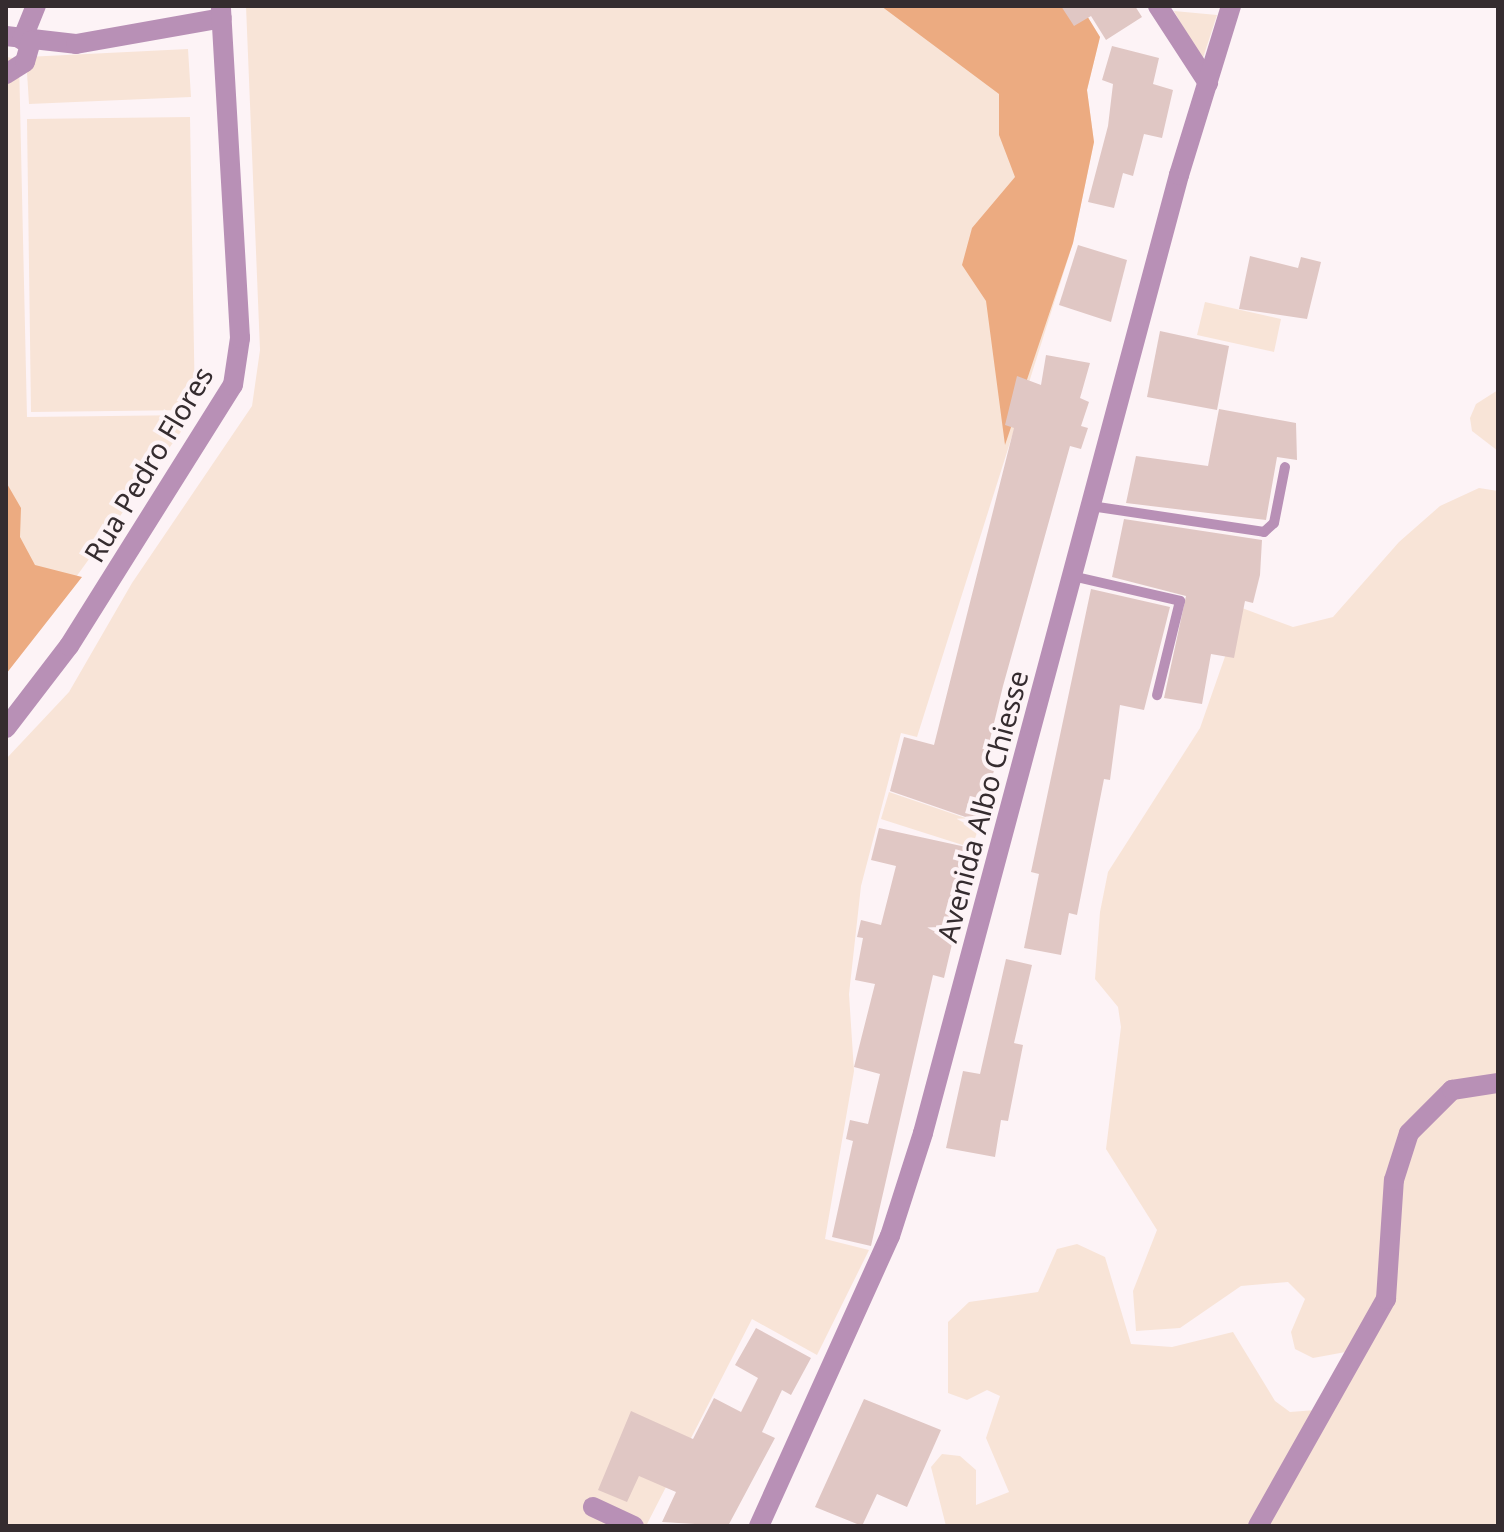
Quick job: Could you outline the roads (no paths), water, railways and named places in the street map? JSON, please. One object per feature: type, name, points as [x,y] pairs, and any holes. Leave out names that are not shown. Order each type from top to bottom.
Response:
[{"type":"street","points":[[6,74],[25,62],[19,39],[36,6]]},
{"type":"street","points":[[1158,6],[1208,83]]},
{"type":"street","name":"Avenida Albo Chiesse","points":[[759,1526],[890,1236],[1231,6]]},
{"type":"street","points":[[19,39],[76,44],[221,12]]},
{"type":"street","name":"Rua Pedro Flores","points":[[6,728],[69,646],[233,385],[240,338],[221,12]]},
{"type":"street","points":[[1258,1526],[1386,1299],[1394,1180],[1409,1133],[1452,1090],[1498,1083]]},
{"type":"street","points":[[593,1507],[634,1526]]},
{"type":"lane","points":[[1091,506],[1264,532],[1274,523],[1285,467]]},
{"type":"lane","points":[[1072,576],[1180,601],[1157,695]]}]
